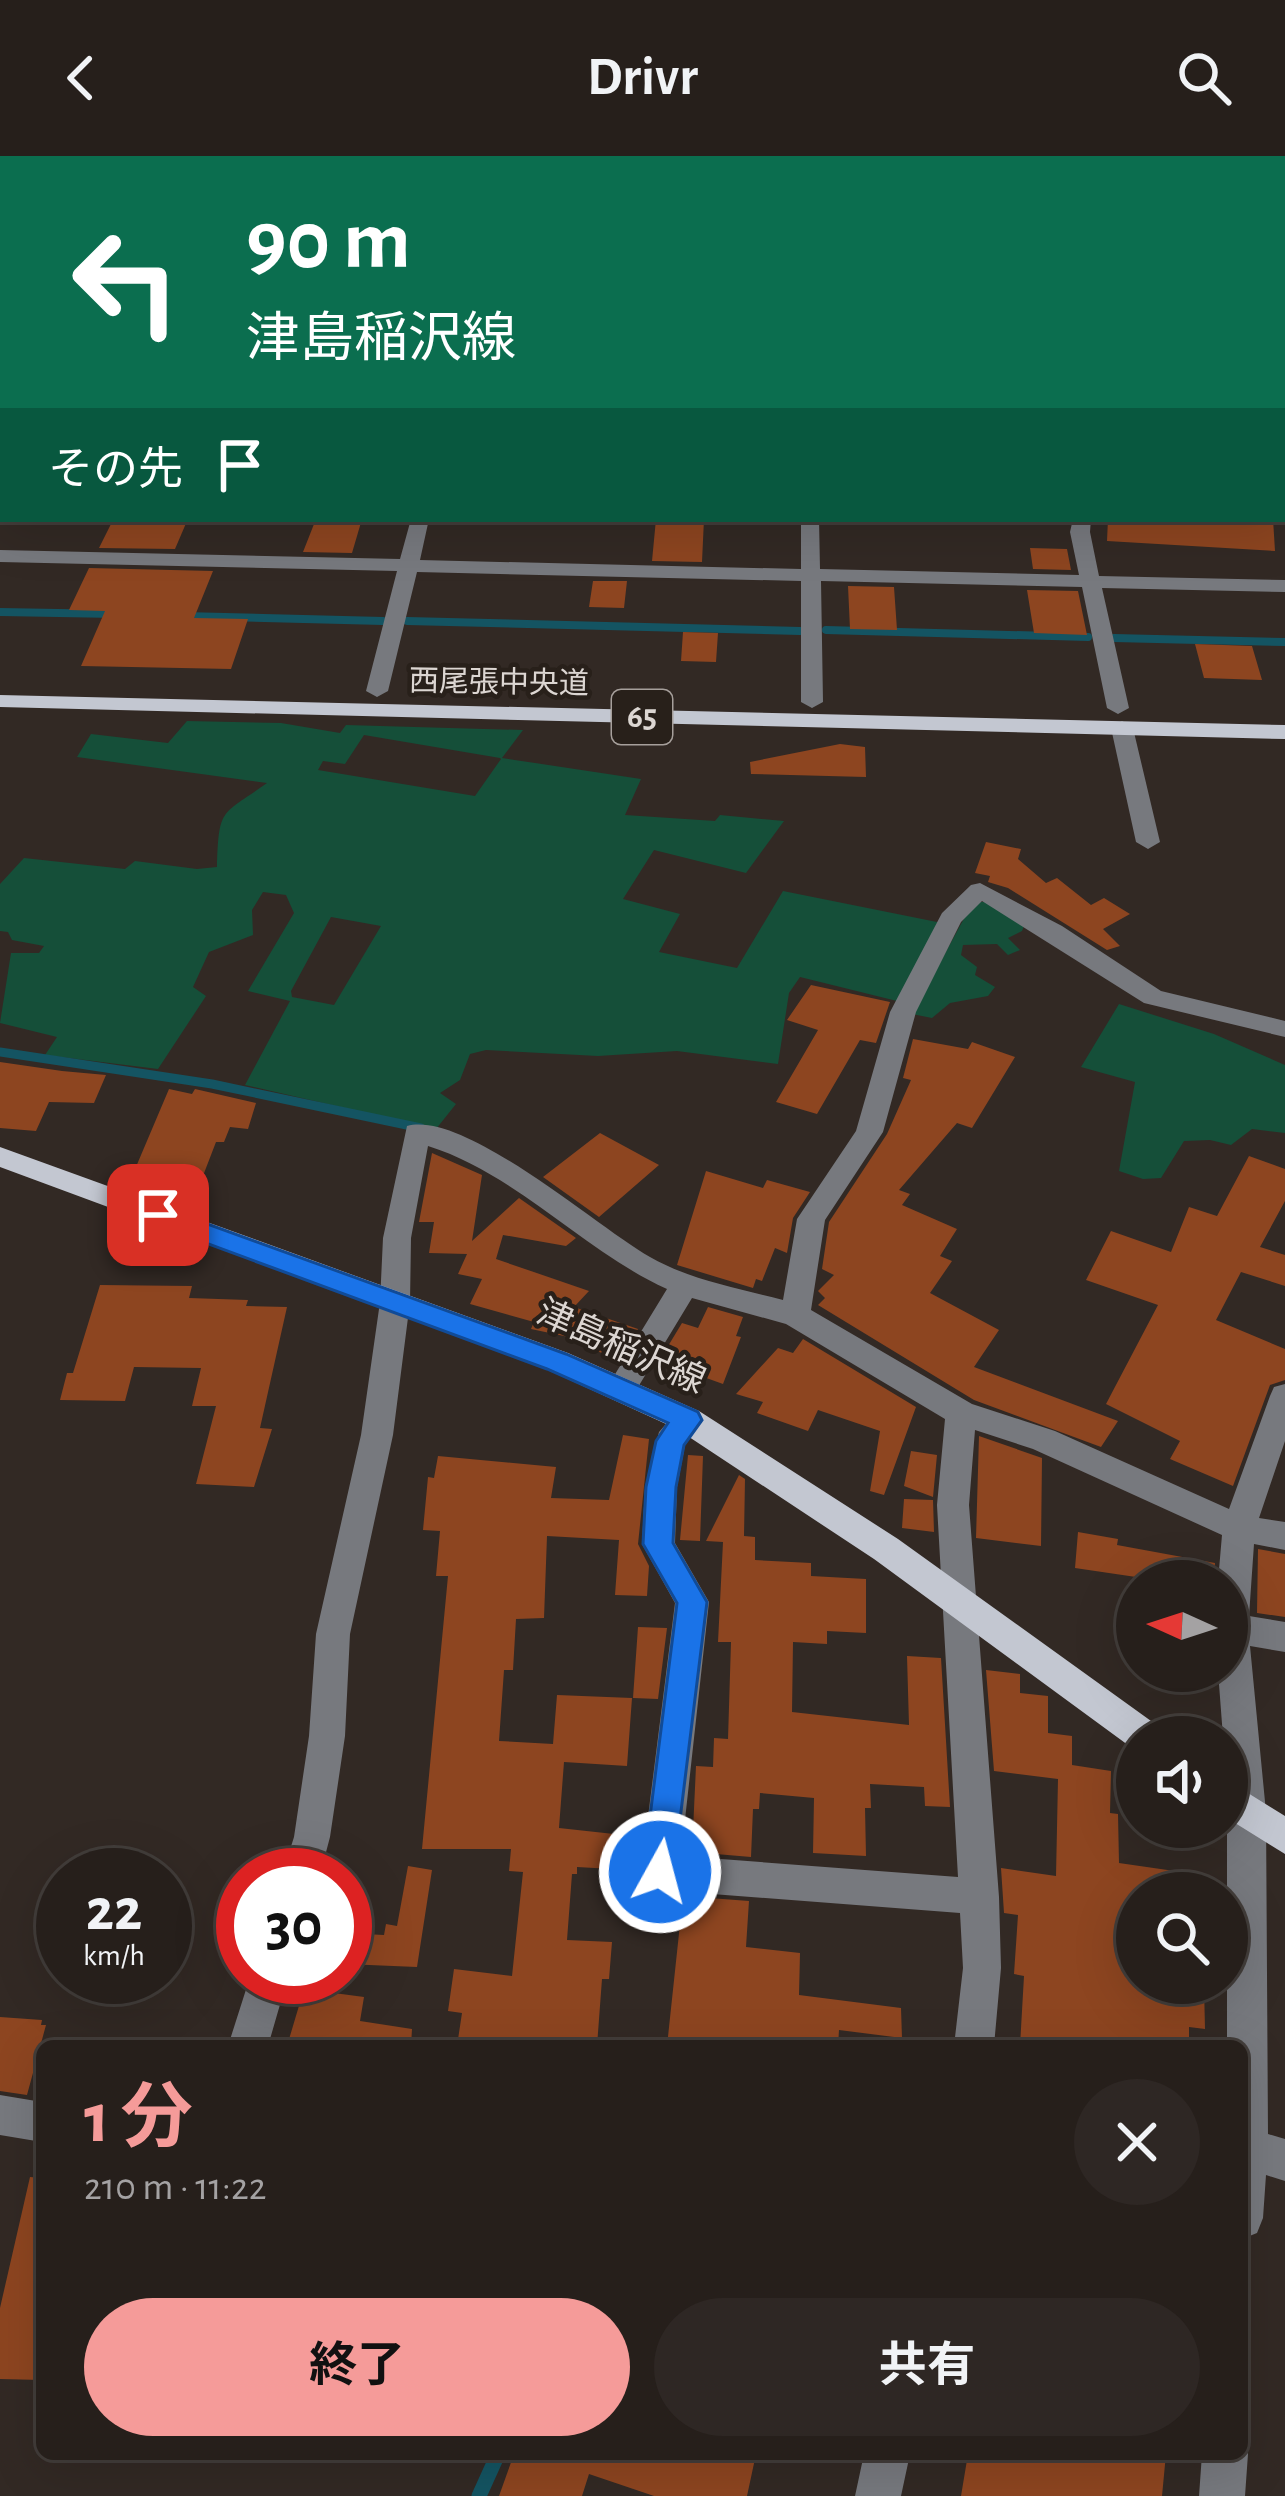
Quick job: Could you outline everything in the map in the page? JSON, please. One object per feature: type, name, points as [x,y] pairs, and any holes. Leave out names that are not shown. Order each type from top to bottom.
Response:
[{"type":"main road","name":"西尾張中央道","points":[[0,681],[812,701],[1285,732]]},
{"type":"main road","name":"西尾張中央道","points":[[0,701],[1120,718],[1285,712]]},
{"type":"main road","name":"津島稲沢線","points":[[0,1157],[395,1302],[621,1389],[688,1420],[751,1457],[1116,1717]]},
{"type":"main road","points":[[1248,1811],[1285,1837]]},
{"type":"street","points":[[377,691],[419,522]]},
{"type":"street","points":[[810,522],[812,701]]},
{"type":"street","points":[[1082,522],[1148,842]]},
{"type":"street","points":[[0,556],[1285,586]]},
{"type":"street","points":[[794,1315],[811,1219],[869,1132],[903,1012],[941,937],[951,918],[980,890],[1153,997],[1285,1029]]},
{"type":"street","points":[[310,1848],[327,1736],[333,1634],[377,1435],[395,1302],[397,1238],[416,1133],[462,1147],[506,1172],[592,1235],[685,1285],[794,1315],[961,1413],[1044,1440],[1239,1528],[1285,1536]]},
{"type":"street","points":[[621,1389],[685,1285]]},
{"type":"street","points":[[1236,1560],[1239,1528],[1285,1396]]},
{"type":"street","points":[[961,1413],[953,1505],[980,1897],[982,1968],[975,2040]]},
{"type":"street","points":[[688,1420],[670,1441],[661,1487],[658,1544],[692,1602],[660,1872],[980,1897]]},
{"type":"street","points":[[1248,1631],[1285,1637]]},
{"type":"street","points":[[1242,1848],[1266,2154],[1248,2202]]},
{"type":"street","points":[[250,2040],[261,2004]]},
{"type":"street","points":[[0,2115],[36,2121]]},
{"type":"street","points":[[878,2496],[886,2460]]},
{"type":"street","points":[[1222,2496],[1225,2460]]},
{"type":"green space","points":[[187,721],[281,723],[340,733],[346,725],[523,730],[502,758],[641,779],[625,815],[784,821],[746,873],[654,850],[623,899],[680,914],[659,952],[737,968],[783,891],[942,923],[901,1002],[800,977],[789,993],[778,1064],[677,1051],[598,1056],[486,1050],[470,1054],[460,1080],[440,1093],[456,1104],[436,1129],[245,1085],[290,1001],[248,991],[294,913],[286,895],[263,892],[252,910],[253,935],[209,952],[193,987],[206,996],[158,1069],[45,1055],[57,1037],[0,1023],[11,953],[39,953],[44,946],[12,940],[8,932],[0,931],[0,884],[24,858],[125,869],[135,861],[217,867],[225,814],[267,783],[77,757],[91,734],[168,743]],"holes":[[[364,735],[500,758],[501,759],[475,796],[318,770],[323,761],[345,764]],[[331,917],[381,926],[334,1005],[292,997]]]},
{"type":"green space","points":[[973,902],[990,902],[1026,921],[1022,931],[1008,938],[1020,950],[1008,955],[997,944],[963,945],[961,955],[977,967],[975,975],[995,987],[988,996],[950,1003],[932,1018],[912,1014]]},
{"type":"green space","points":[[1119,1004],[1214,1034],[1285,1065],[1285,1133],[1252,1129],[1231,1145],[1184,1141],[1161,1178],[1143,1179],[1119,1171],[1135,1082],[1081,1067]]},
{"type":"building","points":[[112,522],[187,522],[175,549],[99,548]]},
{"type":"building","points":[[315,522],[361,522],[352,553],[303,552]]},
{"type":"building","points":[[656,522],[704,522],[702,562],[652,561]]},
{"type":"building","points":[[1108,522],[1273,522],[1275,551],[1107,541]]},
{"type":"building","points":[[1030,548],[1067,549],[1071,570],[1033,569]]},
{"type":"building","points":[[89,568],[213,571],[194,618],[248,619],[231,669],[81,666],[105,611],[69,610]]},
{"type":"building","points":[[593,581],[627,581],[624,608],[589,607]]},
{"type":"building","points":[[848,586],[894,587],[897,630],[850,629]]},
{"type":"building","points":[[1027,590],[1078,591],[1087,635],[1034,633]]},
{"type":"building","points":[[683,632],[718,633],[716,662],[681,661]]},
{"type":"building","points":[[1195,644],[1252,646],[1262,680],[1204,678]]},
{"type":"building","points":[[840,744],[865,747],[866,777],[751,774],[750,762]]},
{"type":"building","points":[[986,842],[1021,849],[1018,859],[1046,883],[1057,878],[1091,905],[1104,898],[1130,914],[1103,929],[1120,946],[1107,950],[1008,888],[988,882],[990,876],[975,873]]},
{"type":"building","points":[[811,985],[890,1002],[876,1043],[860,1040],[817,1114],[776,1102],[818,1030],[787,1020]]},
{"type":"building","points":[[913,1039],[968,1049],[972,1042],[1015,1057],[972,1128],[957,1123],[899,1190],[910,1194],[902,1205],[957,1229],[940,1256],[952,1261],[930,1293],[999,1330],[974,1367],[1118,1421],[1101,1447],[974,1400],[818,1305],[825,1298],[818,1291],[834,1275],[822,1269],[829,1222],[887,1134],[911,1080],[903,1078]]},
{"type":"building","points":[[0,1062],[106,1075],[94,1103],[49,1102],[36,1131],[0,1128]]},
{"type":"building","points":[[169,1089],[192,1094],[195,1089],[256,1103],[248,1129],[230,1127],[224,1142],[216,1142],[201,1181],[195,1180],[189,1195],[154,1192],[157,1184],[130,1181]]},
{"type":"building","points":[[600,1133],[659,1165],[599,1217],[543,1177]]},
{"type":"building","points":[[432,1153],[482,1175],[472,1241],[519,1198],[576,1238],[566,1246],[503,1235],[496,1259],[589,1291],[574,1307],[638,1329],[619,1359],[588,1348],[592,1342],[531,1329],[534,1322],[470,1304],[482,1279],[458,1274],[467,1254],[429,1253],[434,1222],[419,1222]]},
{"type":"building","points":[[1249,1156],[1285,1169],[1285,1201],[1260,1247],[1285,1255],[1285,1286],[1241,1272],[1216,1320],[1285,1349],[1285,1380],[1270,1385],[1233,1486],[1170,1459],[1180,1441],[1106,1404],[1158,1305],[1086,1280],[1111,1231],[1171,1252],[1189,1207],[1217,1216]]},
{"type":"building","points":[[706,1171],[763,1188],[767,1180],[810,1192],[793,1218],[787,1253],[775,1248],[762,1281],[756,1279],[753,1288],[677,1265]]},
{"type":"building","points":[[100,1285],[192,1286],[189,1298],[287,1307],[260,1428],[272,1429],[254,1487],[196,1484],[216,1406],[192,1406],[201,1368],[134,1367],[125,1401],[60,1400]]},
{"type":"building","points":[[708,1307],[743,1317],[736,1336],[741,1337],[723,1384],[659,1361],[682,1323],[698,1328]]},
{"type":"building","points":[[803,1339],[916,1407],[884,1495],[870,1491],[880,1431],[818,1410],[808,1431],[757,1413],[763,1402],[736,1394],[778,1348],[793,1353]]},
{"type":"building","points":[[623,1435],[649,1439],[638,1544],[649,1566],[647,1596],[615,1595],[619,1540],[547,1536],[544,1618],[516,1619],[513,1670],[504,1670],[499,1741],[553,1744],[557,1695],[632,1698],[627,1766],[564,1762],[559,1828],[614,1834],[612,1869],[577,1867],[577,1874],[572,1874],[567,1940],[612,1942],[609,1979],[602,1979],[597,2040],[458,2040],[462,2013],[448,2011],[454,1969],[512,1976],[523,1872],[509,1871],[511,1849],[422,1849],[448,1576],[436,1576],[440,1531],[423,1530],[428,1477],[434,1478],[438,1456],[556,1467],[551,1498],[609,1500]]},
{"type":"building","points":[[979,1436],[1042,1458],[1041,1546],[976,1538]]},
{"type":"building","points":[[911,1451],[937,1455],[933,1497],[904,1486]]},
{"type":"building","points":[[688,1455],[703,1456],[700,1541],[680,1540]]},
{"type":"building","points":[[739,1475],[745,1479],[744,1536],[755,1537],[755,1560],[811,1563],[811,1576],[866,1579],[866,1633],[827,1631],[827,1644],[793,1642],[792,1712],[909,1725],[907,1656],[941,1658],[950,1807],[925,1806],[924,1787],[870,1784],[871,1808],[865,1808],[866,1856],[813,1853],[814,1798],[760,1793],[759,1809],[753,1809],[751,1857],[692,1852],[696,1766],[713,1767],[714,1738],[728,1739],[731,1642],[718,1642],[723,1542],[706,1541]]},
{"type":"building","points":[[904,1499],[933,1500],[934,1532],[902,1528]]},
{"type":"building","points":[[1078,1532],[1118,1539],[1117,1545],[1199,1560],[1116,1560],[1116,1574],[1075,1568]]},
{"type":"building","points":[[1258,1549],[1285,1554],[1285,1617],[1257,1613]]},
{"type":"building","points":[[638,1627],[667,1628],[658,1699],[633,1698]]},
{"type":"building","points":[[986,1670],[1020,1674],[1020,1693],[1048,1696],[1048,1733],[1072,1736],[1072,1765],[1111,1771],[1110,1813],[1116,1814],[1119,1863],[1181,1872],[1116,1872],[1116,2004],[1204,2004],[1205,2029],[1189,2027],[1189,2040],[1020,2040],[1024,1976],[1014,1974],[1018,1915],[1004,1913],[1001,1868],[1056,1876],[1058,1779],[994,1771]]},
{"type":"building","points":[[408,1866],[432,1870],[417,1967],[372,1965],[372,1934],[384,1935],[386,1924],[397,1926]]},
{"type":"building","points":[[683,1896],[749,1901],[746,1947],[800,1953],[799,1995],[901,2008],[902,2038],[839,2030],[838,2040],[668,2040]]},
{"type":"building","points":[[300,2004],[363,2004],[360,2021],[412,2029],[411,2040],[289,2040]]},
{"type":"building","points":[[0,2017],[42,2020],[41,2025],[46,2025],[42,2040],[36,2040],[27,2095],[0,2091]]},
{"type":"building","points":[[30,2177],[36,2178],[36,2380],[0,2379],[0,2308]]},
{"type":"building","points":[[512,2460],[755,2460],[747,2496],[654,2496],[589,2474],[582,2496],[499,2496]]},
{"type":"building","points":[[967,2460],[1165,2460],[1162,2496],[961,2496]]},
{"type":"waterway","points":[[0,612],[117,614]]},
{"type":"waterway","points":[[183,616],[383,621]]},
{"type":"waterway","points":[[407,621],[800,631]]},
{"type":"waterway","points":[[826,630],[1088,637]]},
{"type":"waterway","points":[[1114,638],[1285,642]]},
{"type":"waterway","points":[[0,1052],[212,1084],[421,1128]]},
{"type":"waterway","points":[[479,2496],[495,2460]]},
{"type":"route","points":[[158,1215],[556,1361],[688,1420],[670,1441],[661,1487],[658,1544],[692,1602],[660,1872]]}]
